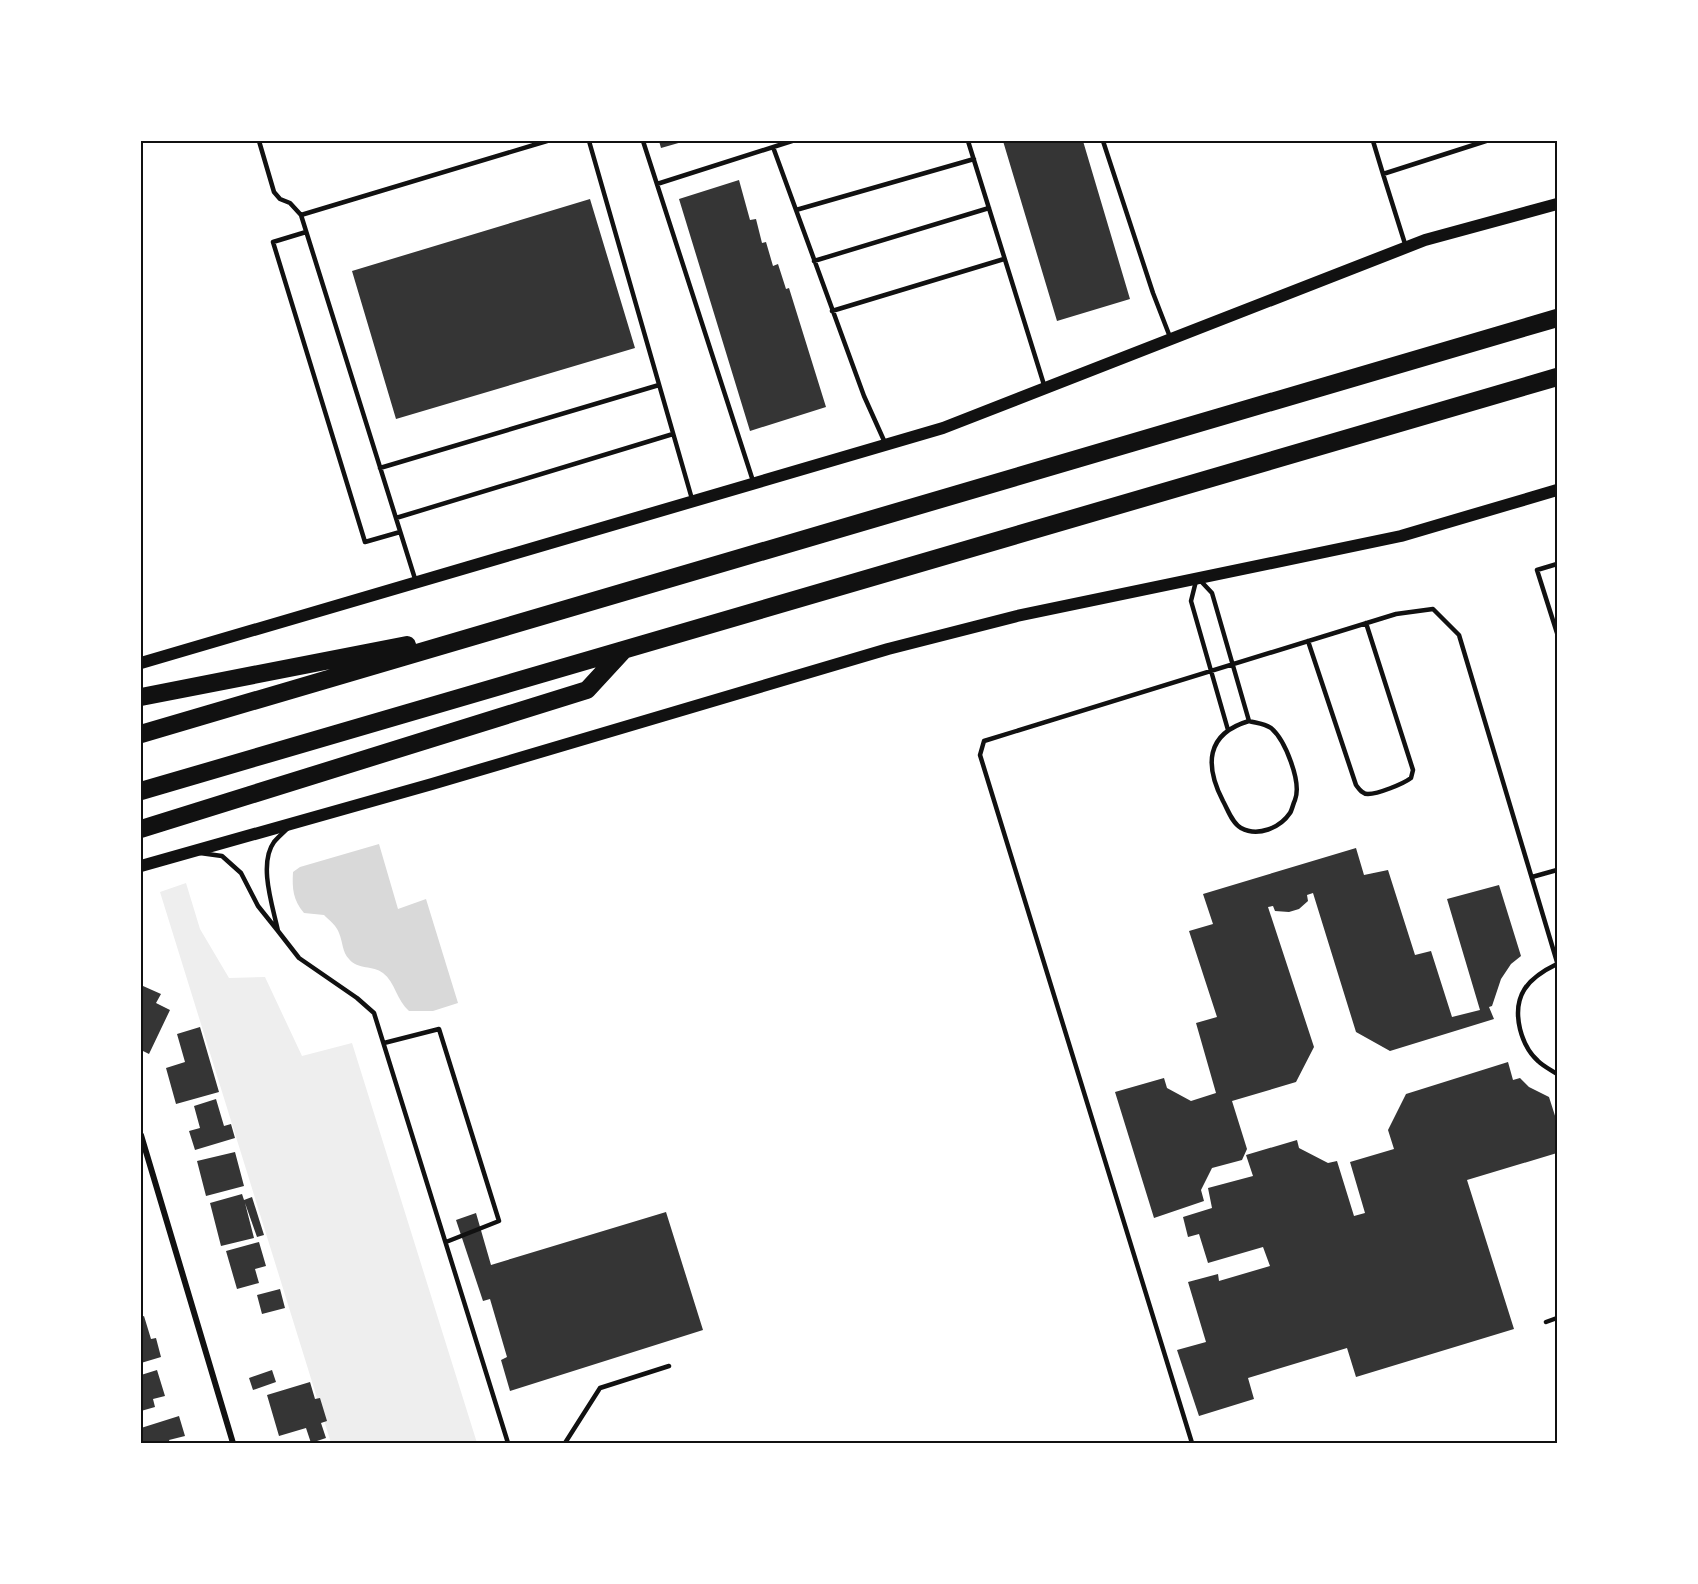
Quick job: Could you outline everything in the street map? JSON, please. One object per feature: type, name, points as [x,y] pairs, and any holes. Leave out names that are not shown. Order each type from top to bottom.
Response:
[{"type":"highway","points":[[141,734],[1557,318]]},
{"type":"highway","points":[[141,791],[1557,378]]},
{"type":"highway","points":[[141,697],[515,624]]},
{"type":"highway","points":[[141,829],[587,690],[624,650]]},
{"type":"main road","points":[[141,663],[944,428],[1425,240],[1557,204]]},
{"type":"main road","points":[[141,866],[443,781],[888,649],[1017,616],[1401,536],[1557,490]]},
{"type":"street","points":[[141,1135],[233,1443]]},
{"type":"lane","points":[[259,141],[274,192],[301,214],[416,582]]},
{"type":"lane","points":[[301,214],[548,141]]},
{"type":"lane","points":[[589,141],[692,501]]},
{"type":"lane","points":[[644,141],[754,484]]},
{"type":"lane","points":[[657,184],[792,141]]},
{"type":"lane","points":[[968,141],[1045,388]]},
{"type":"lane","points":[[1103,141],[1171,339]]},
{"type":"lane","points":[[1372,141],[1406,248]]},
{"type":"lane","points":[[1383,174],[1486,141]]},
{"type":"lane","points":[[773,147],[864,396],[886,445]]},
{"type":"lane","points":[[796,210],[974,159]]},
{"type":"lane","points":[[814,261],[988,208]]},
{"type":"lane","points":[[306,232],[273,243],[365,542],[400,531]]},
{"type":"lane","points":[[832,311],[1004,259]]},
{"type":"lane","points":[[380,468],[659,385]]},
{"type":"lane","points":[[396,518],[673,434]]},
{"type":"lane","points":[[1557,564],[1537,570],[1555,619],[1557,633]]},
{"type":"lane","points":[[1197,577],[1212,593],[1249,721]]},
{"type":"lane","points":[[1197,577],[1191,601],[1228,730]]},
{"type":"lane","points":[[1192,1443],[980,754],[984,741],[1396,614],[1433,609],[1459,635],[1557,963],[1542,971],[1527,985],[1519,998],[1517,1017],[1524,1044],[1538,1061],[1557,1074]]},
{"type":"lane","points":[[1308,641],[1356,785],[1362,792],[1368,794],[1405,782],[1412,778],[1413,770],[1366,623]]},
{"type":"lane","points":[[1249,721],[1272,729],[1288,755],[1295,777],[1297,796],[1290,814],[1277,826],[1265,831],[1254,832],[1240,828],[1219,793],[1212,772],[1212,754],[1220,737],[1228,730],[1249,721]]},
{"type":"lane","points":[[278,931],[266,866],[273,843],[293,823]]},
{"type":"lane","points":[[191,852],[222,856],[241,873],[258,906],[299,958],[357,998],[374,1013],[508,1443]]},
{"type":"lane","points":[[1532,877],[1557,870]]},
{"type":"lane","points":[[384,1043],[439,1029],[443,1040],[499,1221],[446,1242]]},
{"type":"lane","points":[[1546,1322],[1557,1318]]},
{"type":"lane","points":[[565,1443],[600,1388],[669,1366]]},
{"type":"shaded area","points":[[379,844],[398,909],[426,899],[458,1003],[433,1011],[409,1011],[383,973],[357,965],[349,959],[338,930],[324,915],[304,913],[295,899],[293,872],[300,867]]},
{"type":"shaded area","points":[[186,883],[200,929],[229,978],[265,977],[302,1056],[352,1043],[477,1443],[331,1443],[160,892]]},
{"type":"building","points":[[659,141],[682,141],[682,142],[661,148]]},
{"type":"building","points":[[1003,141],[1083,141],[1130,299],[1057,321]]},
{"type":"building","points":[[739,180],[750,220],[756,219],[762,243],[766,242],[773,266],[778,264],[786,289],[789,288],[826,407],[750,431],[679,199]]},
{"type":"building","points":[[590,199],[635,348],[396,419],[352,271]]},
{"type":"building","points":[[1356,848],[1364,875],[1388,870],[1415,955],[1431,951],[1452,1017],[1480,1010],[1447,899],[1499,885],[1521,956],[1511,964],[1501,979],[1492,1006],[1489,1007],[1494,1019],[1390,1051],[1356,1032],[1313,893],[1307,895],[1308,901],[1299,909],[1289,912],[1275,911],[1273,906],[1268,907],[1314,1047],[1296,1082],[1232,1101],[1247,1149],[1242,1160],[1212,1168],[1201,1190],[1204,1201],[1154,1218],[1115,1092],[1164,1078],[1167,1088],[1191,1101],[1216,1093],[1196,1023],[1217,1017],[1189,931],[1213,924],[1203,894]]},
{"type":"building","points":[[143,986],[161,994],[156,1003],[170,1010],[149,1054],[141,1050],[141,990]]},
{"type":"building","points":[[200,1027],[219,1092],[176,1104],[166,1068],[185,1062],[177,1034]]},
{"type":"building","points":[[1508,1062],[1513,1080],[1520,1078],[1529,1087],[1549,1097],[1557,1122],[1557,1153],[1467,1180],[1514,1329],[1356,1377],[1347,1348],[1248,1378],[1254,1399],[1199,1416],[1177,1350],[1206,1342],[1188,1282],[1218,1274],[1219,1281],[1270,1266],[1263,1247],[1208,1263],[1199,1234],[1188,1237],[1183,1217],[1212,1208],[1208,1188],[1253,1176],[1246,1155],[1297,1140],[1299,1148],[1328,1163],[1337,1161],[1354,1216],[1365,1213],[1350,1162],[1394,1149],[1388,1130],[1406,1094]]},
{"type":"building","points":[[216,1099],[224,1126],[231,1124],[235,1138],[195,1150],[189,1131],[200,1128],[194,1106]]},
{"type":"building","points":[[235,1152],[244,1186],[206,1196],[197,1161]]},
{"type":"building","points":[[242,1194],[244,1200],[252,1197],[264,1235],[257,1237],[245,1203],[254,1238],[221,1246],[210,1203]]},
{"type":"building","points":[[666,1212],[703,1330],[510,1391],[501,1360],[507,1357],[490,1299],[483,1301],[456,1220],[476,1213],[491,1265]]},
{"type":"building","points":[[259,1242],[266,1266],[255,1269],[259,1283],[237,1289],[226,1251]]},
{"type":"building","points":[[280,1289],[285,1308],[262,1314],[257,1295]]},
{"type":"building","points":[[144,1316],[151,1339],[156,1338],[161,1357],[141,1363],[141,1317]]},
{"type":"building","points":[[157,1370],[165,1396],[153,1399],[155,1407],[141,1411],[141,1375]]},
{"type":"building","points":[[272,1370],[276,1382],[253,1390],[249,1378]]},
{"type":"building","points":[[310,1382],[315,1399],[320,1398],[327,1421],[321,1423],[326,1438],[311,1443],[306,1428],[279,1436],[267,1395]]},
{"type":"building","points":[[179,1416],[185,1436],[169,1440],[170,1443],[141,1443],[141,1428]]}]
